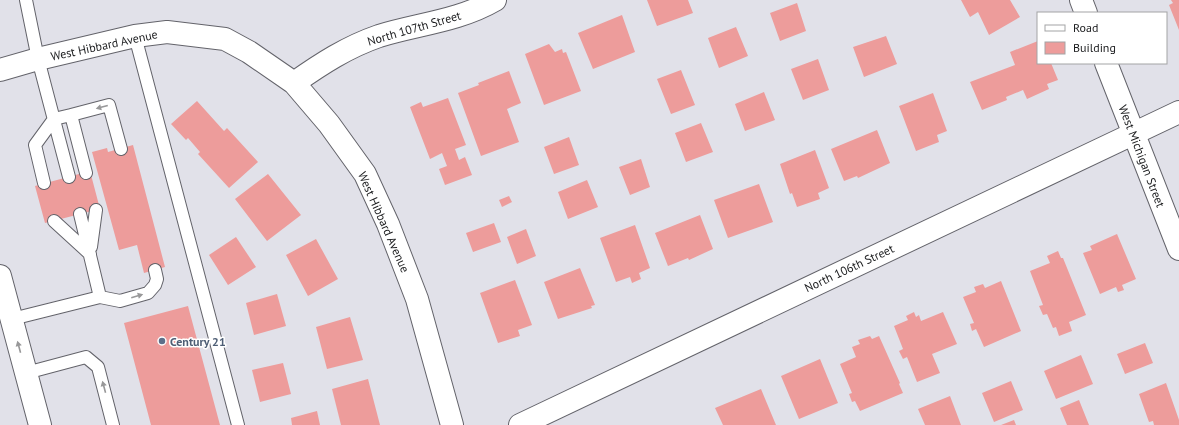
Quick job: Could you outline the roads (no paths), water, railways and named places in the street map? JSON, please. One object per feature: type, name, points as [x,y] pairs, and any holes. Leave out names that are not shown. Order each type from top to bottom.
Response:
[{"type":"street","name":"North 107th Street","points":[[294,83],[328,59],[352,46],[379,36],[453,18],[482,8],[495,0]]},
{"type":"street","points":[[1081,0],[1086,12]]},
{"type":"street","name":"West Hibbard Avenue","points":[[0,70],[38,59],[135,36],[167,32],[225,39],[249,52],[294,83],[330,124],[365,174],[388,224],[417,299],[452,425]]},
{"type":"street","name":"West Michigan Street","points":[[1106,64],[1179,249]]},
{"type":"street","name":"North 106th Street","points":[[520,425],[1179,112]]},
{"type":"street","points":[[0,276],[6,304],[40,425]]},
{"type":"lane","points":[[26,0],[38,59],[69,177]]},
{"type":"lane","points":[[135,36],[238,425]]},
{"type":"lane","points":[[44,183],[35,145],[54,119],[109,105],[121,148]]},
{"type":"lane","points":[[71,115],[86,173]]},
{"type":"lane","points":[[90,254],[96,210]]},
{"type":"lane","points":[[80,214],[100,297]]},
{"type":"lane","points":[[54,221],[90,254]]},
{"type":"lane","points":[[6,304],[100,297],[120,301],[148,293],[155,285],[157,279],[155,270]]},
{"type":"lane","points":[[26,373],[86,357],[98,367],[114,425]]},
{"type":"place","name":"Century 21","points":[[162,341]]}]
